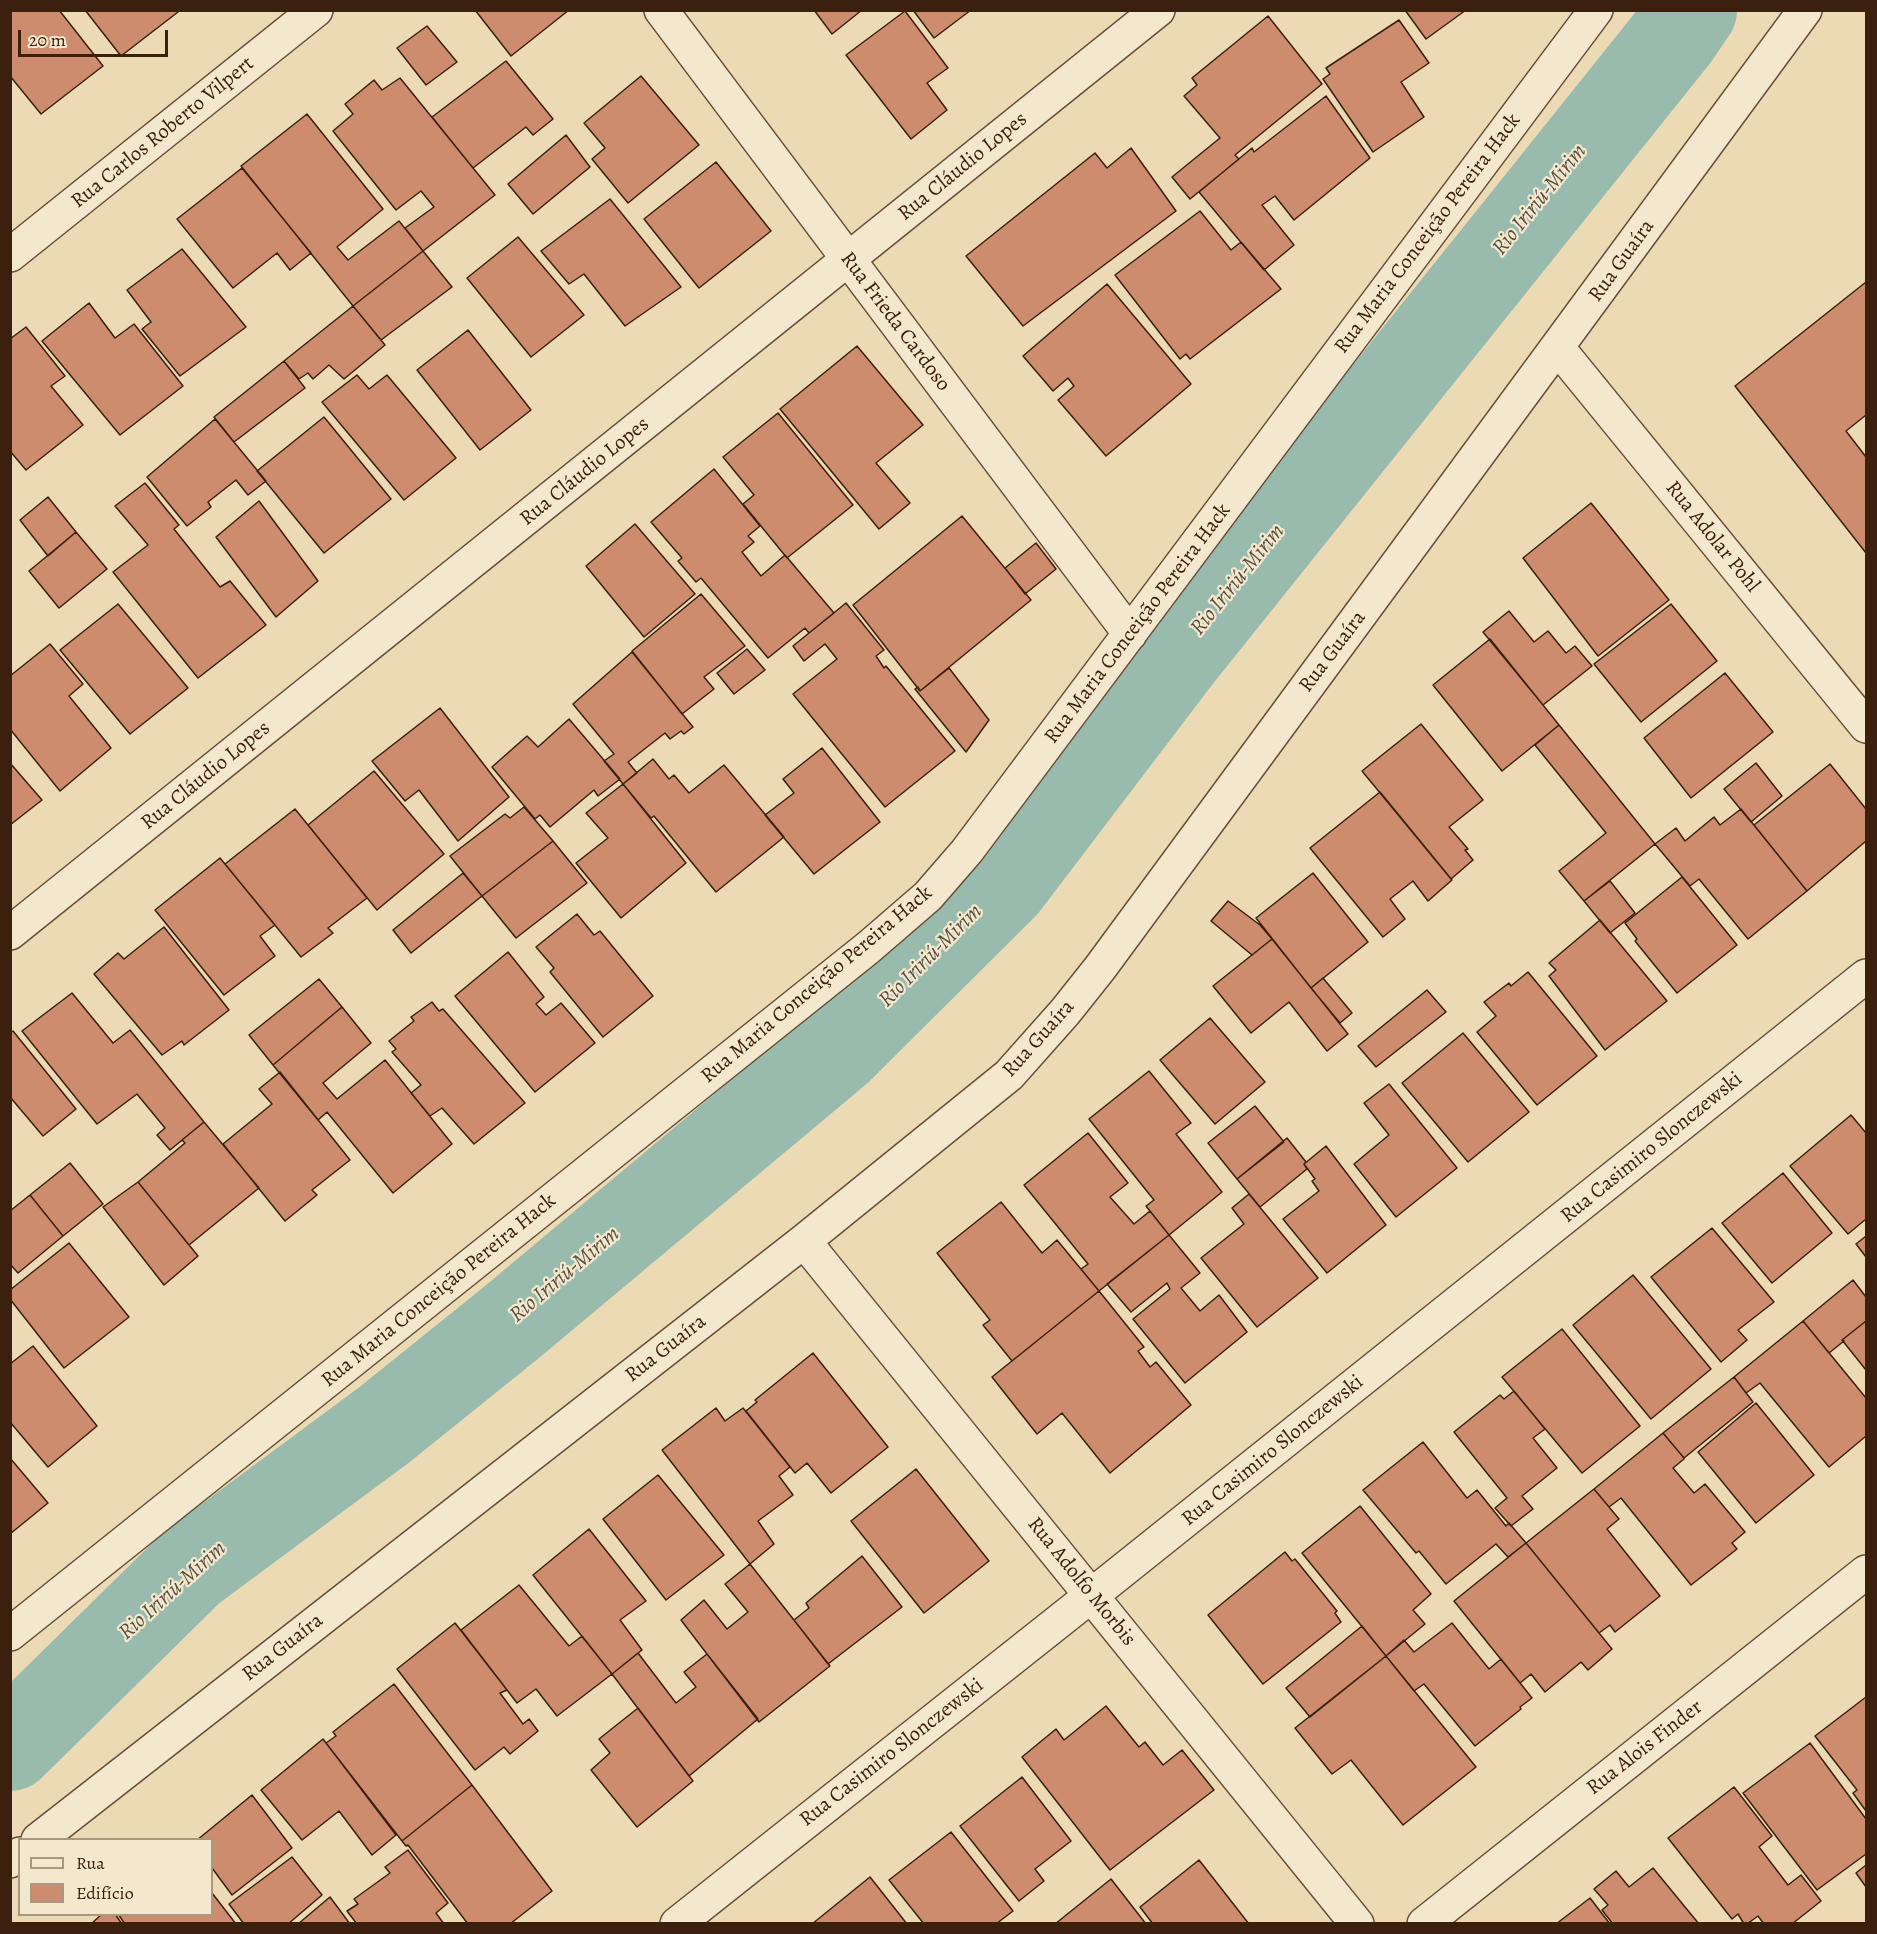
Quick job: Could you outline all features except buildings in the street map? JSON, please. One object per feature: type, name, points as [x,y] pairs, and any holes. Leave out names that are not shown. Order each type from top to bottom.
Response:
[{"type":"street","name":"Rua Carlos Roberto Vilpert","points":[[11,253],[316,10]]},
{"type":"street","name":"Rua Frieda Cardoso","points":[[661,10],[1130,634]]},
{"type":"street","name":"Rua Cláudio Lopes","points":[[10,933],[1158,10]]},
{"type":"street","name":"Rua Maria Conceição Pereira Hack","points":[[10,1634],[850,962],[928,896],[968,851],[1596,10]]},
{"type":"street","name":"Rua Guaíra","points":[[39,1838],[804,1241],[1009,1075],[1065,1012],[1100,968],[1805,10]]},
{"type":"street","name":"Rua Adolar Pohl","points":[[1558,348],[1866,726]]},
{"type":"street","name":"Rua Casimiro Slonczewski","points":[[677,1923],[1092,1596],[1866,976]]},
{"type":"street","name":"Rua Adolfo Morbis","points":[[804,1241],[1357,1923]]},
{"type":"street","name":"Rua Alois Finder","points":[[1424,1923],[1866,1572]]},
{"type":"waterway","name":"Rio Iririú-Mirim","points":[[10,1746],[191,1568],[384,1425],[512,1322],[837,1050],[1004,884],[1179,654],[1675,35],[1692,10]]}]
